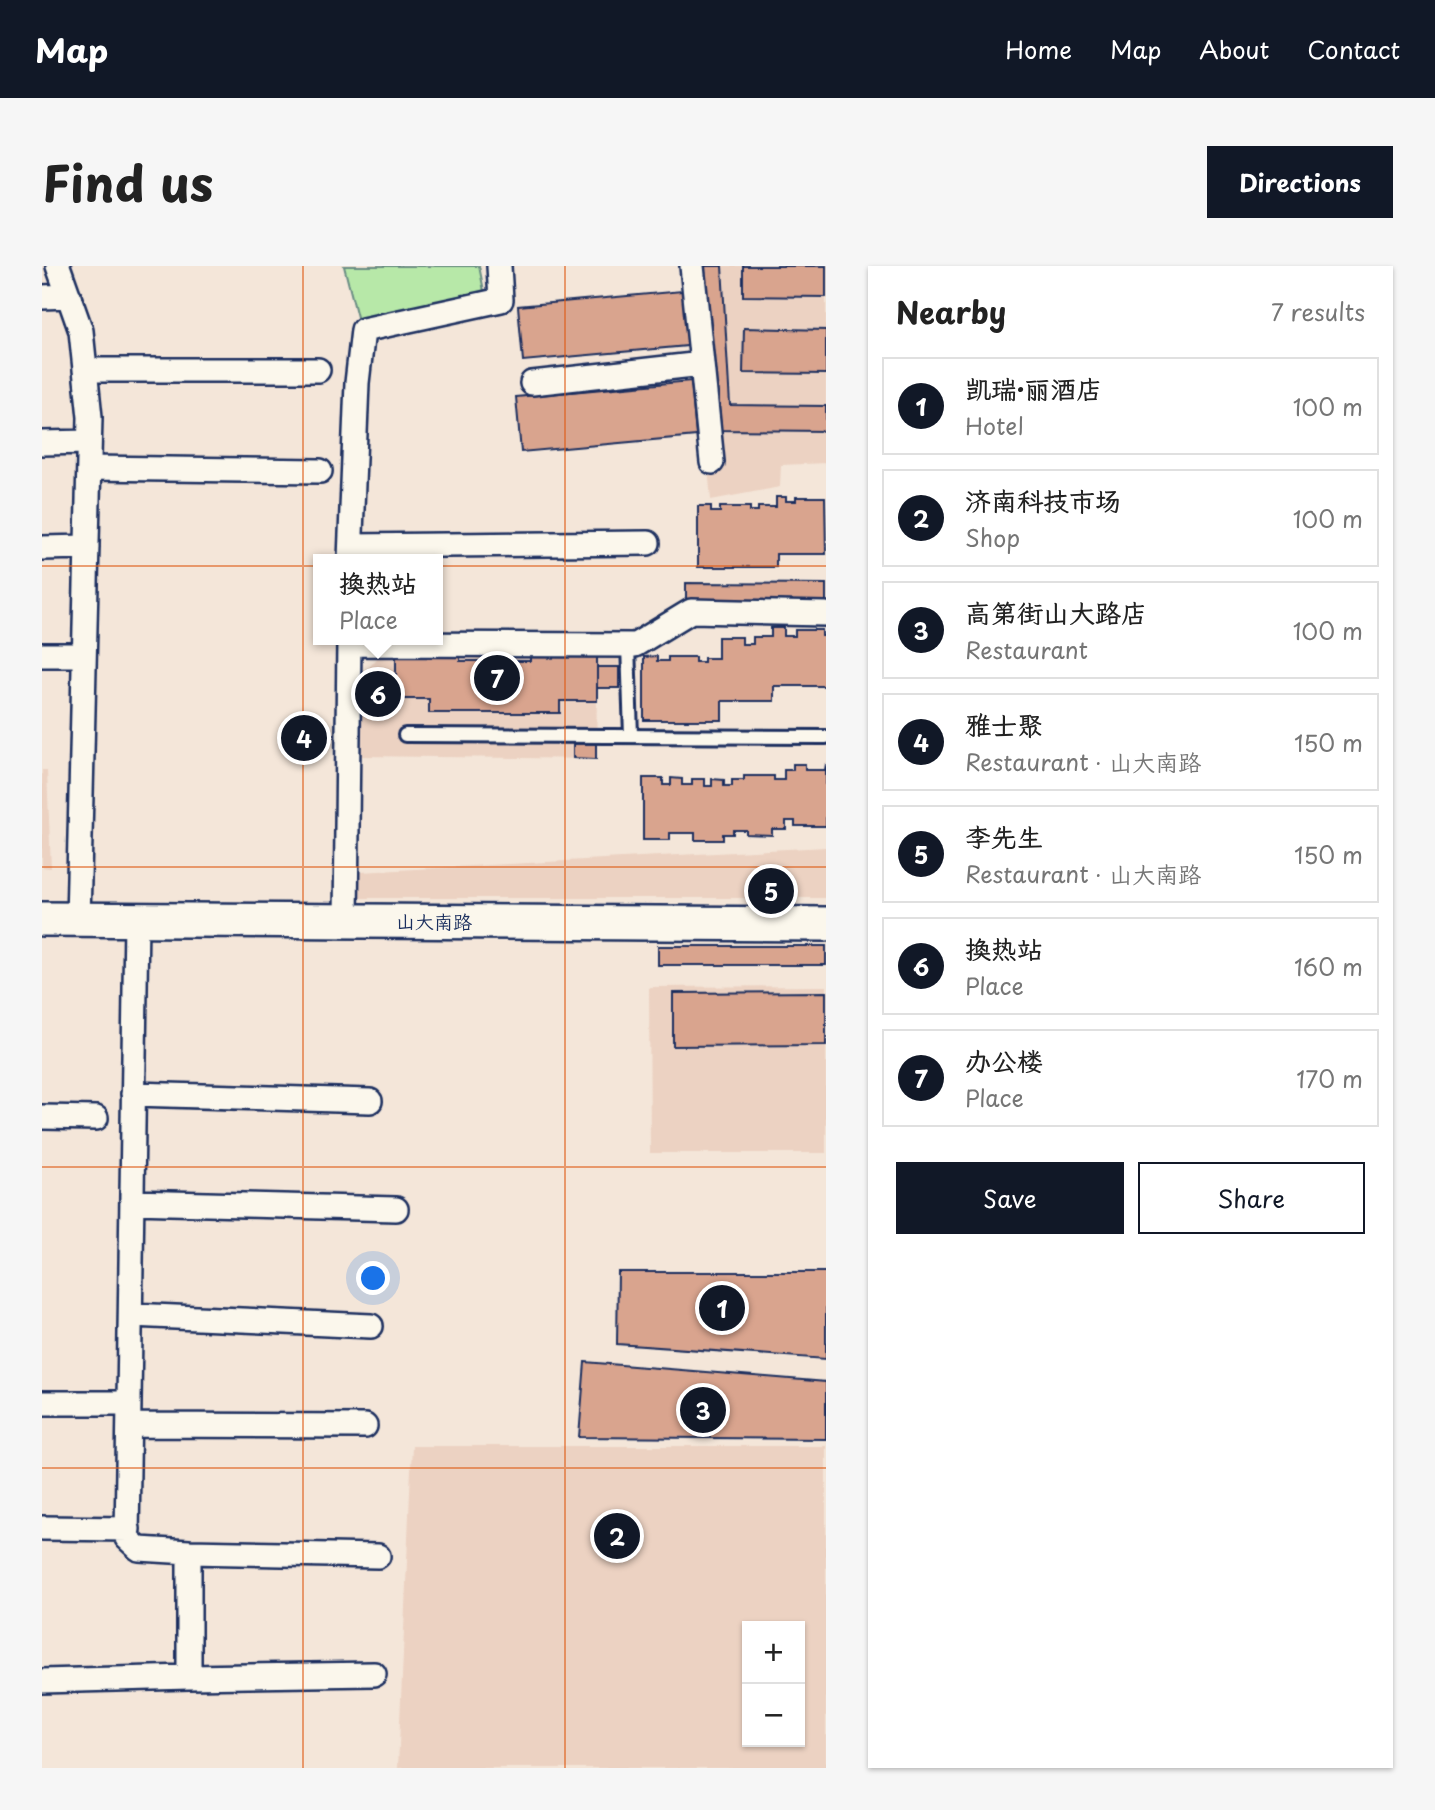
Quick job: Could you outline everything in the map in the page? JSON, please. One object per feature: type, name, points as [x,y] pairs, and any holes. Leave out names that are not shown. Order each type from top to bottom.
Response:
[{"type":"main road","name":"山大南路","points":[[42,919],[826,924]]},
{"type":"street","points":[[58,266],[80,331],[90,417],[78,920]]},
{"type":"street","points":[[499,266],[501,300],[363,330],[357,383],[350,553],[648,544]]},
{"type":"street","points":[[692,266],[712,461]]},
{"type":"street","points":[[42,297],[69,296]]},
{"type":"street","points":[[532,383],[702,364]]},
{"type":"street","points":[[85,370],[318,370]]},
{"type":"street","points":[[42,443],[89,442]]},
{"type":"street","points":[[89,468],[320,471]]},
{"type":"street","points":[[42,548],[87,547]]},
{"type":"street","points":[[443,643],[635,645],[691,611],[826,614]]},
{"type":"street","points":[[346,921],[349,645]]},
{"type":"street","points":[[42,655],[84,654]]},
{"type":"street","points":[[136,920],[127,1538],[139,1549],[378,1556]]},
{"type":"street","points":[[134,1094],[370,1101]]},
{"type":"street","points":[[42,1117],[96,1118]]},
{"type":"street","points":[[132,1202],[396,1209]]},
{"type":"street","points":[[131,1315],[371,1326]]},
{"type":"street","points":[[42,1403],[129,1414],[365,1426]]},
{"type":"street","points":[[42,1528],[128,1529]]},
{"type":"street","points":[[189,1552],[189,1677]]},
{"type":"street","points":[[42,1681],[374,1674]]},
{"type":"lane","points":[[628,645],[631,736]]},
{"type":"lane","points":[[405,735],[826,737]]},
{"type":"shaded area","points":[[689,266],[826,266],[826,463],[781,465],[780,487],[711,500]]},
{"type":"shaded area","points":[[618,638],[619,688],[597,688],[596,759],[360,756],[361,676],[389,645],[443,645],[443,640]]},
{"type":"shaded area","points":[[42,770],[47,770],[51,868],[42,867]]},
{"type":"shaded area","points":[[826,847],[826,898],[360,898],[360,872]]},
{"type":"shaded area","points":[[826,986],[826,1153],[650,1153],[649,987]]},
{"type":"shaded area","points":[[412,1446],[826,1446],[826,1768],[398,1768]]},
{"type":"green space","points":[[344,266],[479,266],[485,296],[358,321]]},
{"type":"building","points":[[701,266],[722,266],[730,405],[826,406],[826,431],[712,430]]},
{"type":"building","points":[[743,266],[826,266],[826,297],[743,296]]},
{"type":"building","points":[[693,290],[698,345],[523,361],[518,306]]},
{"type":"building","points":[[744,328],[826,330],[826,374],[743,373]]},
{"type":"building","points":[[691,381],[696,436],[521,452],[516,397]]},
{"type":"building","points":[[776,497],[796,501],[796,497],[825,497],[826,554],[776,554],[776,567],[698,567],[698,506],[711,506],[711,512],[720,512],[720,507],[750,507],[750,511],[758,511],[758,507],[776,507]]},
{"type":"building","points":[[686,583],[826,584],[826,603],[686,602]]},
{"type":"building","points":[[771,628],[784,628],[784,636],[795,636],[795,630],[822,630],[822,636],[826,636],[826,686],[774,686],[774,701],[722,701],[722,720],[644,720],[644,657],[657,656],[657,661],[668,661],[668,657],[695,657],[695,662],[704,662],[704,658],[718,658],[718,637],[742,637],[742,644],[753,644],[753,637],[771,637]]},
{"type":"building","points":[[396,655],[460,655],[460,661],[530,661],[530,656],[597,657],[597,701],[560,701],[560,713],[429,713],[429,699],[396,699]]},
{"type":"building","points":[[597,667],[619,667],[619,688],[597,688]]},
{"type":"building","points":[[364,677],[392,677],[392,711],[364,711]]},
{"type":"building","points":[[573,744],[596,744],[596,759],[573,758]]},
{"type":"building","points":[[793,764],[805,764],[805,770],[825,770],[826,764],[826,826],[795,826],[795,821],[786,821],[786,829],[772,829],[772,835],[746,834],[746,830],[733,830],[733,834],[723,834],[723,840],[695,840],[695,833],[670,833],[670,840],[643,840],[643,778],[663,778],[663,785],[671,785],[671,778],[682,779],[682,785],[692,785],[692,779],[705,779],[705,786],[712,786],[712,779],[724,780],[724,786],[732,786],[732,780],[744,780],[744,776],[774,776],[774,780],[784,780],[784,770],[793,770]]},
{"type":"building","points":[[658,946],[826,946],[826,965],[658,965]]},
{"type":"building","points":[[826,992],[826,1045],[673,1046],[673,993]]},
{"type":"building","points":[[618,1272],[826,1272],[826,1359],[617,1344]]},
{"type":"building","points":[[585,1362],[826,1382],[826,1439],[579,1437]]},
{"type":"place","name":"办公楼","points":[[497,678]]},
{"type":"place","name":"换热站","points":[[378,694]]},
{"type":"place","name":"雅士聚","points":[[304,738]]},
{"type":"place","name":"李先生","points":[[771,891]]},
{"type":"place","name":"凯瑞·丽酒店","points":[[722,1308]]},
{"type":"place","name":"高第街山大路店","points":[[703,1410]]},
{"type":"place","name":"济南科技市场","points":[[617,1536]]}]
